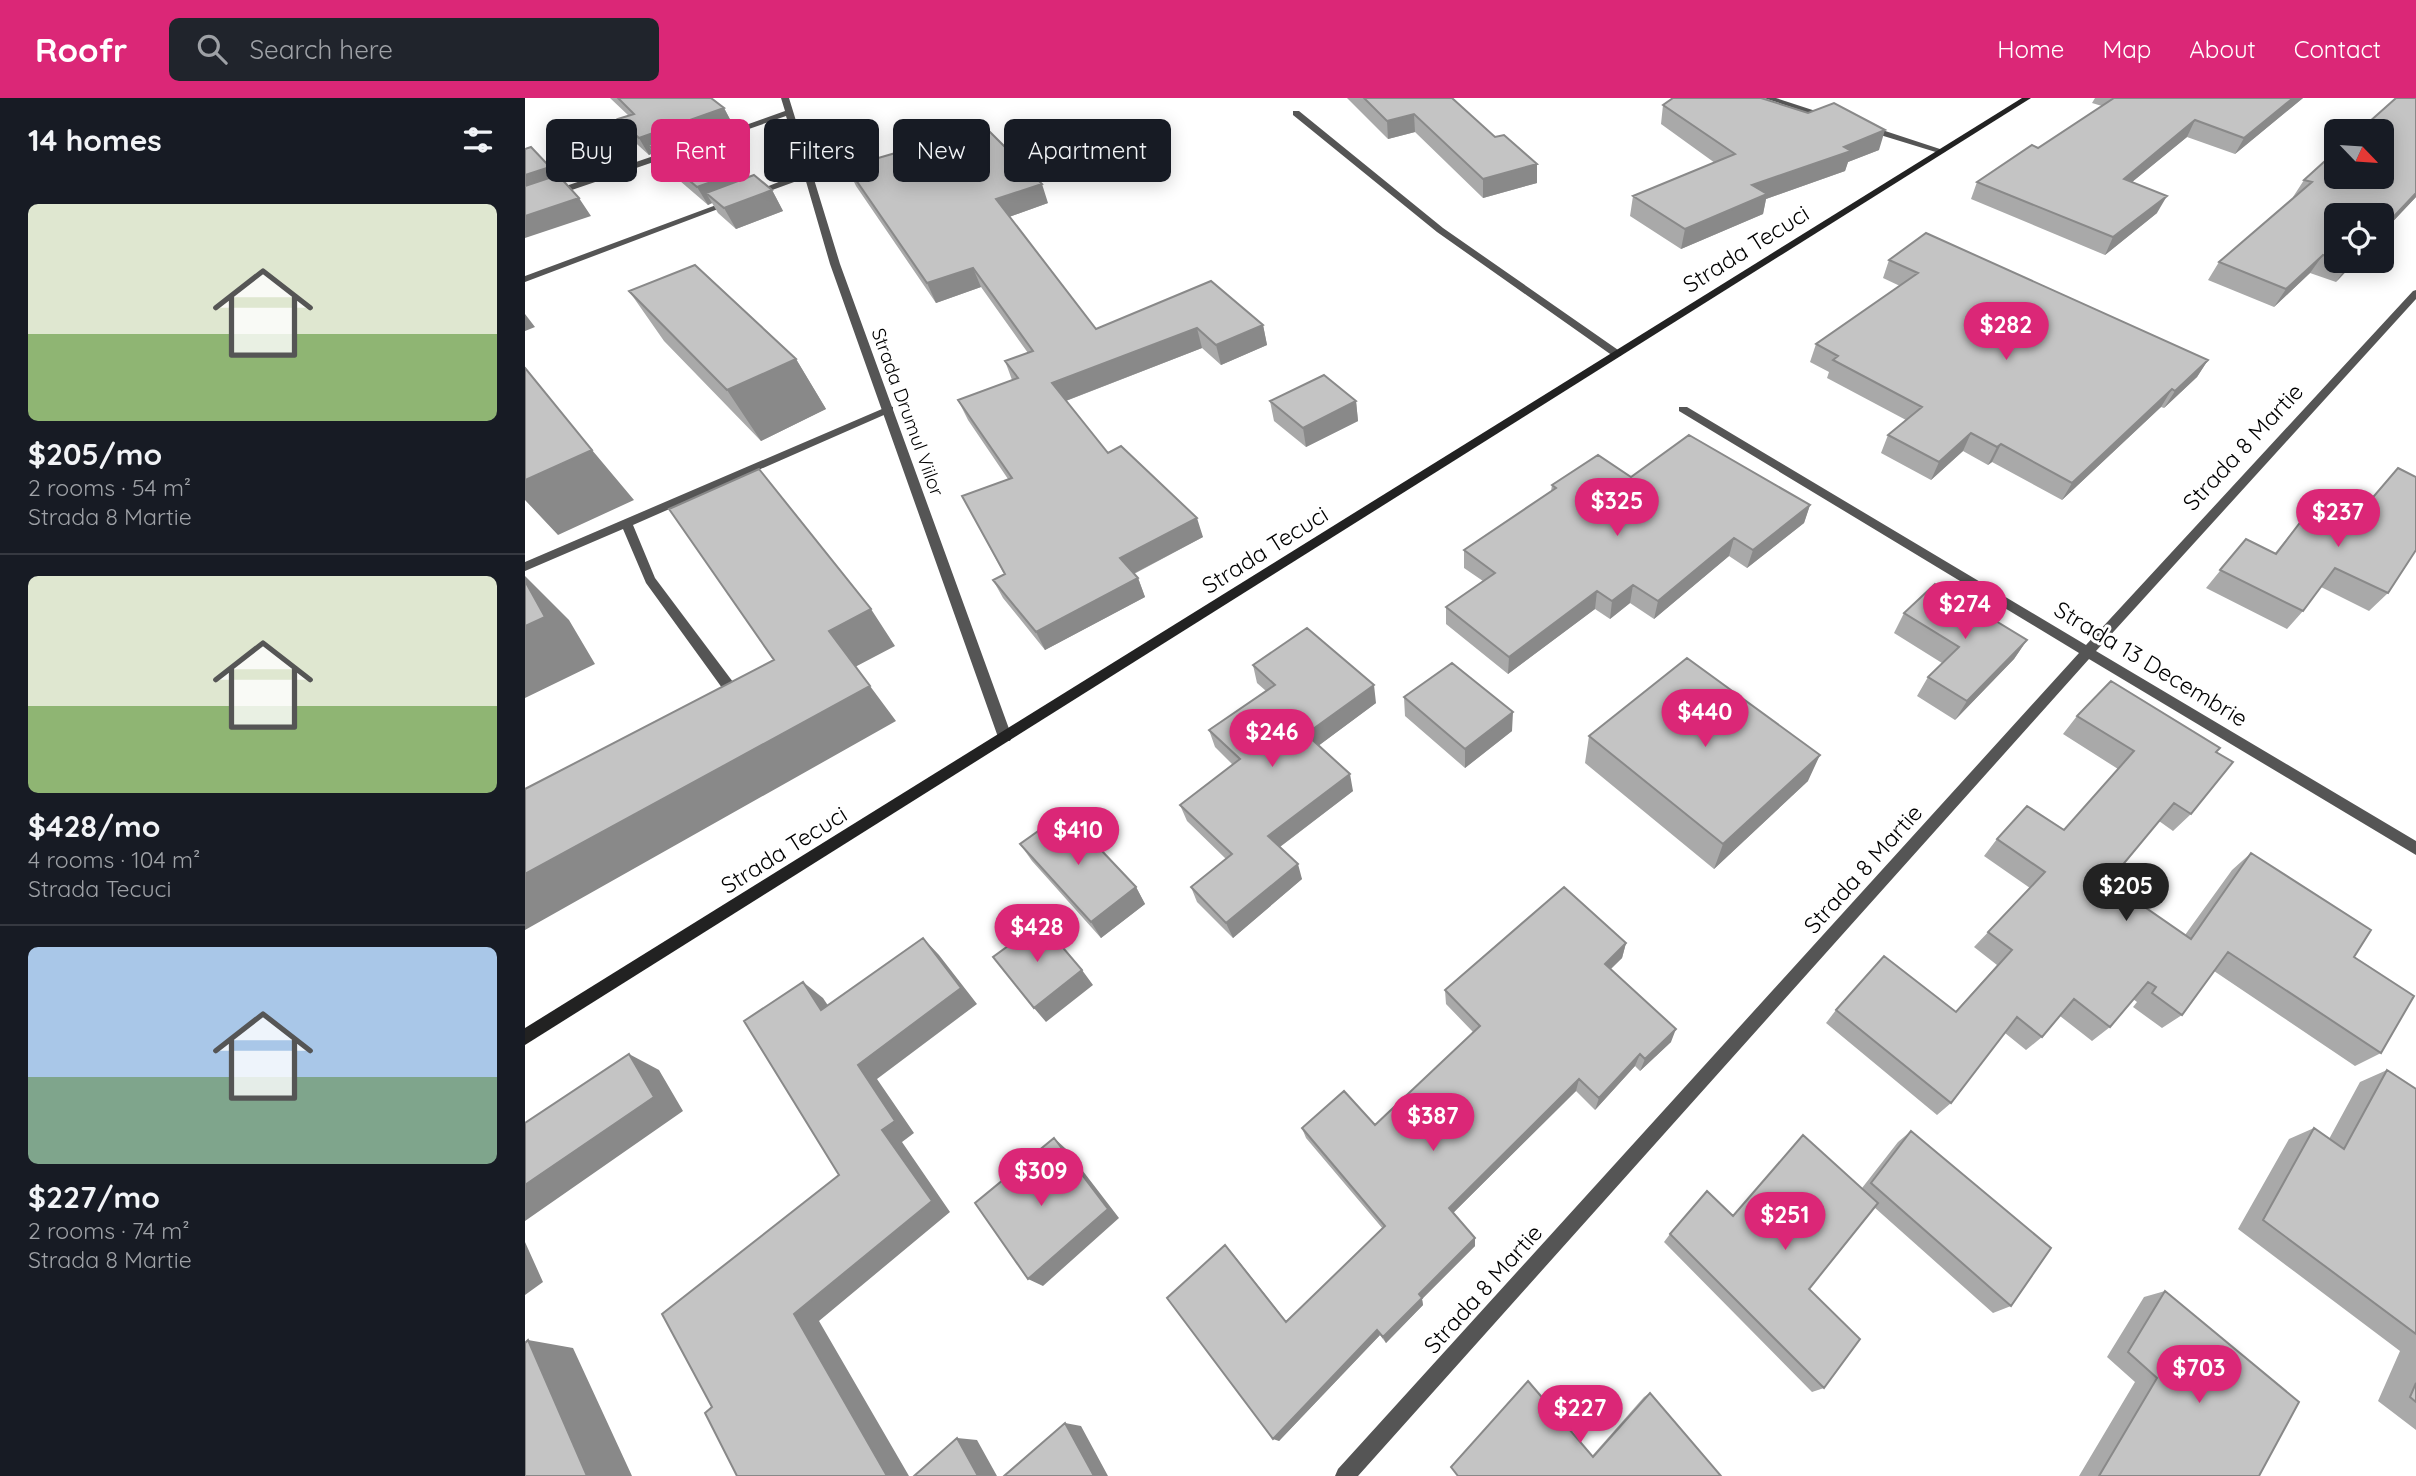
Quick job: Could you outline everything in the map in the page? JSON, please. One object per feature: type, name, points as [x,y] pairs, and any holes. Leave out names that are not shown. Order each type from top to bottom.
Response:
[{"type":"main road","name":"Strada Tecuci","points":[[525,1037],[2027,98]]},
{"type":"street","name":"Strada Drumul Viilor","points":[[785,98],[790,119]]},
{"type":"street","points":[[1768,98],[1843,121]]},
{"type":"street","points":[[525,203],[788,113]]},
{"type":"street","points":[[1296,113],[1440,230],[1617,354]]},
{"type":"street","points":[[1855,124],[1942,151]]},
{"type":"street","points":[[525,279],[786,182]]},
{"type":"street","name":"Strada Drumul Viilor","points":[[809,182],[835,264],[1005,737]]},
{"type":"street","name":"Strada 8 Martie","points":[[1345,1476],[2416,293]]},
{"type":"street","points":[[525,567],[889,409]]},
{"type":"street","name":"Strada 13 Decembrie","points":[[1683,409],[2416,849]]},
{"type":"street","points":[[626,522],[650,580],[734,694],[721,701]]},
{"type":"building","points":[[618,98],[711,98],[724,108],[693,119],[651,119],[651,134],[639,138],[637,119],[618,119],[634,114]]},
{"type":"building","points":[[1364,98],[1452,98],[1495,137],[1504,135],[1537,164],[1483,179],[1414,114],[1387,121]]},
{"type":"building","points":[[1673,98],[1761,98],[1808,113],[1834,103],[1885,130],[1844,147],[1851,151],[1752,185],[1767,194],[1685,229],[1633,196],[1735,154],[1663,105]]},
{"type":"building","points":[[2114,98],[2293,98],[2244,138],[2195,120],[2124,179],[2167,196],[2113,237],[1977,182],[2032,145],[2038,148]]},
{"type":"building","points":[[2396,98],[2416,98],[2416,193],[2394,216],[2394,203],[2324,203],[2324,255],[2286,289],[2219,262],[2312,182],[2304,180],[2324,162],[2324,189],[2394,189],[2394,119],[2372,119]]},
{"type":"building","points":[[990,132],[1004,146],[1004,182],[1042,184],[996,199],[1096,329],[1211,281],[1263,325],[1216,345],[1197,328],[1052,383],[1108,453],[1121,446],[1197,518],[1120,558],[1138,578],[1036,632],[993,580],[1005,574],[962,496],[1012,478],[958,400],[1018,378],[1005,361],[1033,351],[973,268],[927,283],[857,182],[879,182],[879,158],[893,154],[893,182],[990,182]]},
{"type":"building","points":[[531,147],[546,163],[546,168],[525,175],[525,149]]},
{"type":"building","points":[[754,175],[772,190],[724,208],[706,193],[735,182],[750,182],[750,176]]},
{"type":"building","points":[[546,179],[546,182],[564,182],[579,198],[525,216],[525,186]]},
{"type":"building","points":[[691,182],[711,182],[697,187]]},
{"type":"building","points":[[1926,233],[2208,360],[2175,391],[2172,389],[2072,483],[2001,444],[1997,447],[1971,433],[1939,462],[1888,435],[1922,407],[1833,360],[1838,356],[1816,344],[1918,273],[1889,260]]},
{"type":"building","points":[[695,265],[796,359],[727,390],[629,291]]},
{"type":"building","points":[[525,368],[592,450],[525,480]]},
{"type":"building","points":[[1324,375],[1356,401],[1303,428],[1270,401]]},
{"type":"building","points":[[1689,435],[1810,505],[1753,550],[1734,538],[1658,601],[1633,585],[1612,601],[1597,591],[1509,657],[1446,607],[1495,573],[1464,550],[1556,488],[1552,485],[1598,455],[1631,477]]},
{"type":"building","points":[[2398,468],[2416,477],[2416,550],[2388,593],[2335,568],[2303,611],[2220,570],[2246,539],[2276,554],[2302,520],[2339,537]]},
{"type":"building","points":[[759,469],[871,609],[829,631],[870,686],[525,874],[525,789],[774,660],[669,509]]},
{"type":"building","points":[[525,581],[545,617],[525,626]]},
{"type":"building","points":[[1935,584],[2027,640],[1967,701],[1928,677],[1959,647],[1904,613]]},
{"type":"building","points":[[1307,628],[1374,685],[1306,734],[1350,774],[1268,836],[1298,864],[1226,923],[1191,887],[1232,854],[1180,805],[1240,759],[1209,730],[1275,685],[1253,665]]},
{"type":"building","points":[[1687,658],[1820,755],[1723,844],[1589,736]]},
{"type":"building","points":[[1452,663],[1513,712],[1465,749],[1404,697]]},
{"type":"building","points":[[2111,681],[2220,748],[2216,752],[2233,762],[2191,814],[2174,803],[2120,868],[2138,880],[2126,894],[2191,939],[2251,853],[2371,930],[2354,957],[2414,996],[2381,1053],[2228,952],[2182,1015],[2152,993],[2156,987],[2148,982],[2110,1027],[2074,999],[2042,1037],[2017,1017],[1951,1103],[1836,1010],[1884,956],[1956,1012],[2012,950],[1988,932],[2045,872],[1997,839],[2027,806],[2064,830],[2134,751],[2077,716]]},
{"type":"building","points":[[1065,812],[1136,887],[1091,922],[1020,844]]},
{"type":"building","points":[[1564,887],[1626,943],[1605,964],[1676,1029],[1645,1059],[1640,1054],[1599,1098],[1579,1079],[1449,1208],[1475,1238],[1419,1294],[1422,1298],[1383,1337],[1377,1330],[1273,1439],[1167,1298],[1225,1245],[1286,1322],[1385,1226],[1302,1128],[1344,1091],[1375,1125],[1480,1026],[1445,990]]},
{"type":"building","points":[[1041,922],[1082,970],[1034,1008],[993,957]]},
{"type":"building","points":[[923,938],[961,988],[858,1065],[895,1121],[882,1130],[932,1201],[794,1314],[887,1476],[737,1476],[705,1413],[712,1407],[662,1314],[839,1175],[744,1021],[803,982],[821,1010]]},
{"type":"building","points":[[629,1054],[654,1097],[525,1185],[525,1123]]},
{"type":"building","points":[[2387,1070],[2416,1089],[2416,1334],[2263,1220],[2314,1128],[2344,1149]]},
{"type":"building","points":[[1911,1131],[2051,1248],[2011,1306],[1871,1183]]},
{"type":"building","points":[[1803,1135],[1878,1203],[1809,1289],[1860,1339],[1824,1388],[1670,1234],[1707,1191],[1733,1216]]},
{"type":"building","points":[[1054,1138],[1108,1209],[1028,1279],[975,1203]]},
{"type":"building","points":[[2165,1291],[2299,1402],[2259,1476],[2099,1476],[2157,1378],[2128,1352]]},
{"type":"building","points":[[528,1340],[587,1476],[525,1476],[525,1343]]},
{"type":"building","points":[[1528,1381],[1593,1457],[1650,1393],[1721,1476],[1458,1476],[1451,1467]]},
{"type":"building","points":[[2416,1383],[2416,1402],[2410,1397]]},
{"type":"building","points":[[1065,1423],[1094,1476],[1004,1476]]},
{"type":"building","points":[[957,1438],[978,1476],[914,1476]]}]
